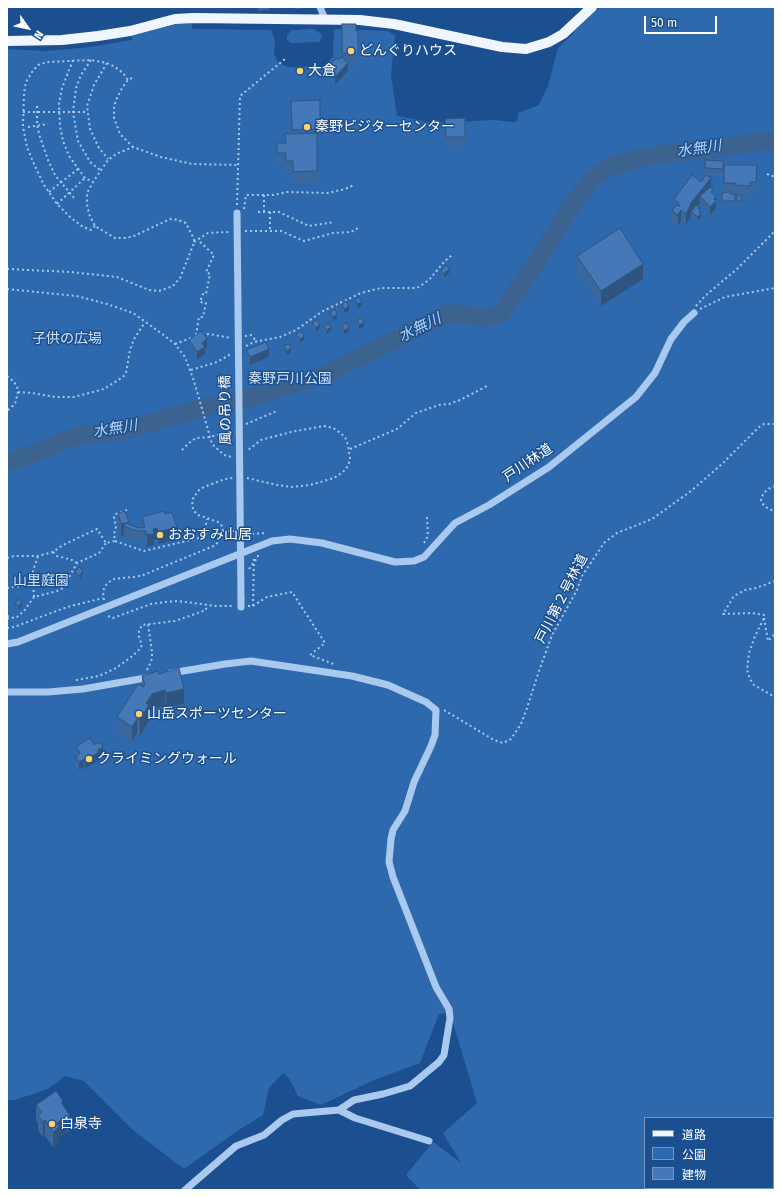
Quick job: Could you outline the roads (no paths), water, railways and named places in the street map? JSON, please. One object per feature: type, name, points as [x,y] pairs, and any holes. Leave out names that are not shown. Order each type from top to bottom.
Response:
[{"type":"main road","points":[[7,41],[62,40],[98,36],[130,31],[175,19],[325,19],[360,20],[394,24],[502,47],[526,49],[549,42],[563,34],[592,7]]},
{"type":"street","points":[[320,7],[325,19]]},
{"type":"street","name":"風の吊り橋","points":[[237,213],[243,603]]},
{"type":"street","name":"戸川林道","points":[[7,644],[18,642],[272,541],[290,540],[322,543],[395,562],[414,562],[424,557],[455,523],[489,505],[548,467],[636,397],[655,373],[672,339],[684,322],[692,314]]},
{"type":"street","points":[[7,692],[48,692],[82,689],[225,664],[251,661],[352,676],[381,683],[426,702],[436,710],[435,735],[414,782],[405,811],[393,830],[389,862],[393,877],[436,987],[449,1009],[450,1018],[444,1055],[439,1062],[410,1086],[383,1094],[354,1100],[339,1110],[294,1114],[282,1120],[264,1135],[236,1146],[185,1190]]},
{"type":"street","points":[[339,1110],[355,1118],[429,1141]]},
{"type":"waterway","name":"水無川","points":[[7,462],[22,458],[79,435],[118,432],[205,407],[249,398],[324,375],[449,313],[483,318],[500,314],[533,268],[568,211],[591,180],[609,167],[640,158],[675,152],[701,151],[767,140],[775,142]]},
{"type":"place","name":"どんぐりハウス","points":[[351,51]]},
{"type":"place","name":"大倉","points":[[300,71]]},
{"type":"place","name":"秦野ビジターセンター","points":[[307,127]]},
{"type":"place","name":"おおすみ山居","points":[[160,535]]},
{"type":"place","name":"山岳スポーツセンター","points":[[139,714]]},
{"type":"place","name":"クライミングウォール","points":[[89,759]]},
{"type":"place","name":"白泉寺","points":[[52,1124]]},
{"type":"park label","name":"子供の広場","points":[[67,339]]},
{"type":"park label","name":"秦野戸川公園","points":[[290,379]]},
{"type":"park label","name":"山里庭園","points":[[41,581]]}]
